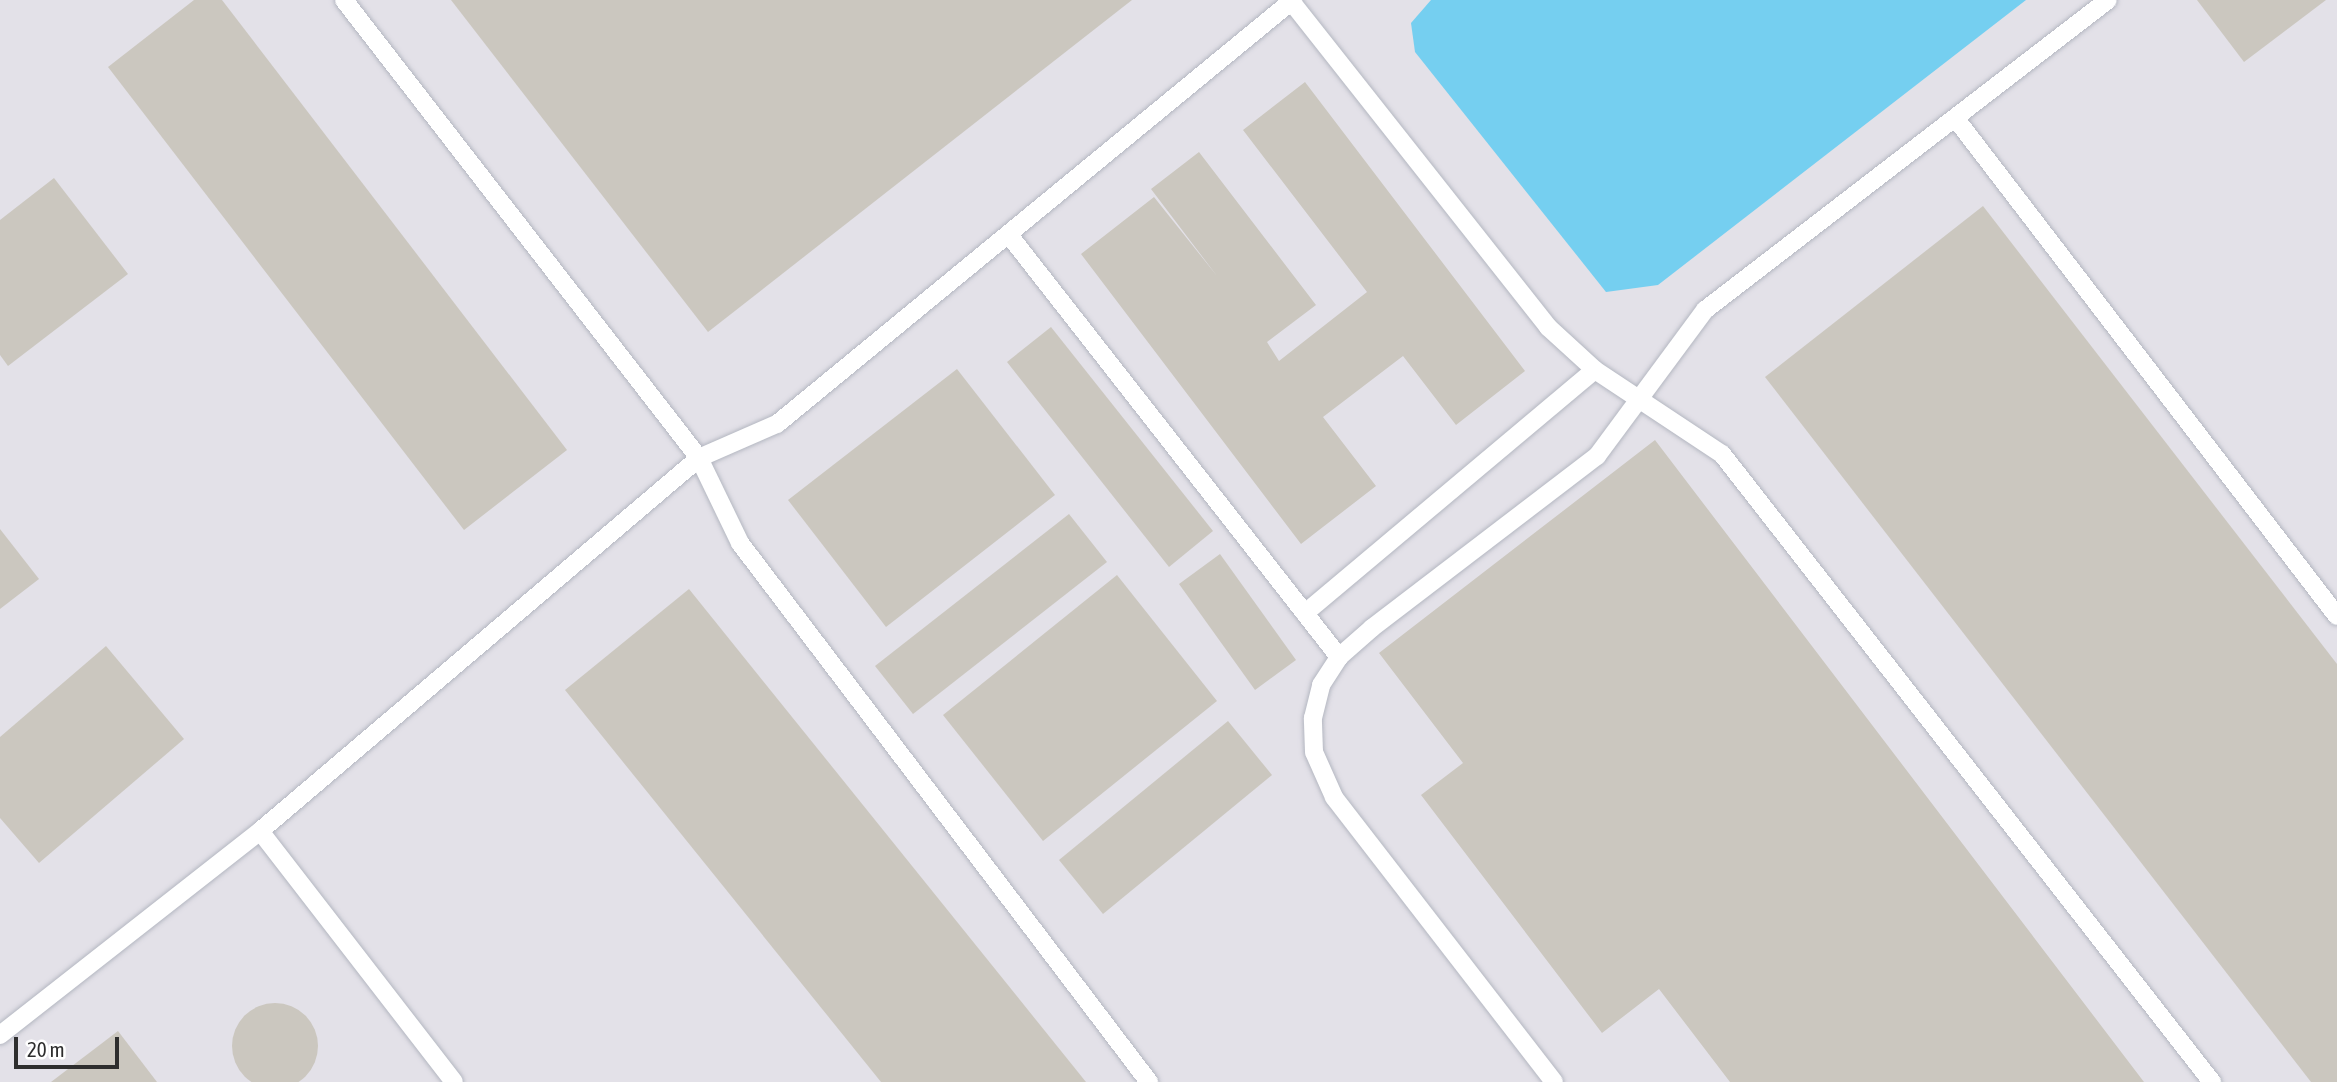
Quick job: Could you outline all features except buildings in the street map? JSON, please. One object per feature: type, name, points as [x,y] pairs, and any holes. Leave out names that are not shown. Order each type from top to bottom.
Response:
[{"type":"lane","points":[[344,0],[699,458],[740,543],[1149,1082]]},
{"type":"lane","points":[[0,1035],[260,831],[699,458],[776,424],[1292,0],[1548,327],[1595,370],[1722,454],[2212,1082]]},
{"type":"lane","points":[[1554,1082],[1334,797],[1314,752],[1313,718],[1321,685],[1339,657],[1597,456],[1642,399],[1705,310],[2108,0]]},
{"type":"lane","points":[[1956,119],[2337,616]]},
{"type":"lane","points":[[1009,235],[1339,657]]},
{"type":"lane","points":[[1305,613],[1595,370]]},
{"type":"lane","points":[[260,831],[454,1082]]},
{"type":"shaded area","points":[[0,0],[2337,0],[2337,1082],[0,1082]]},
{"type":"water","points":[[1431,0],[2026,0],[1658,285],[1606,292],[1415,52],[1411,23]]}]
